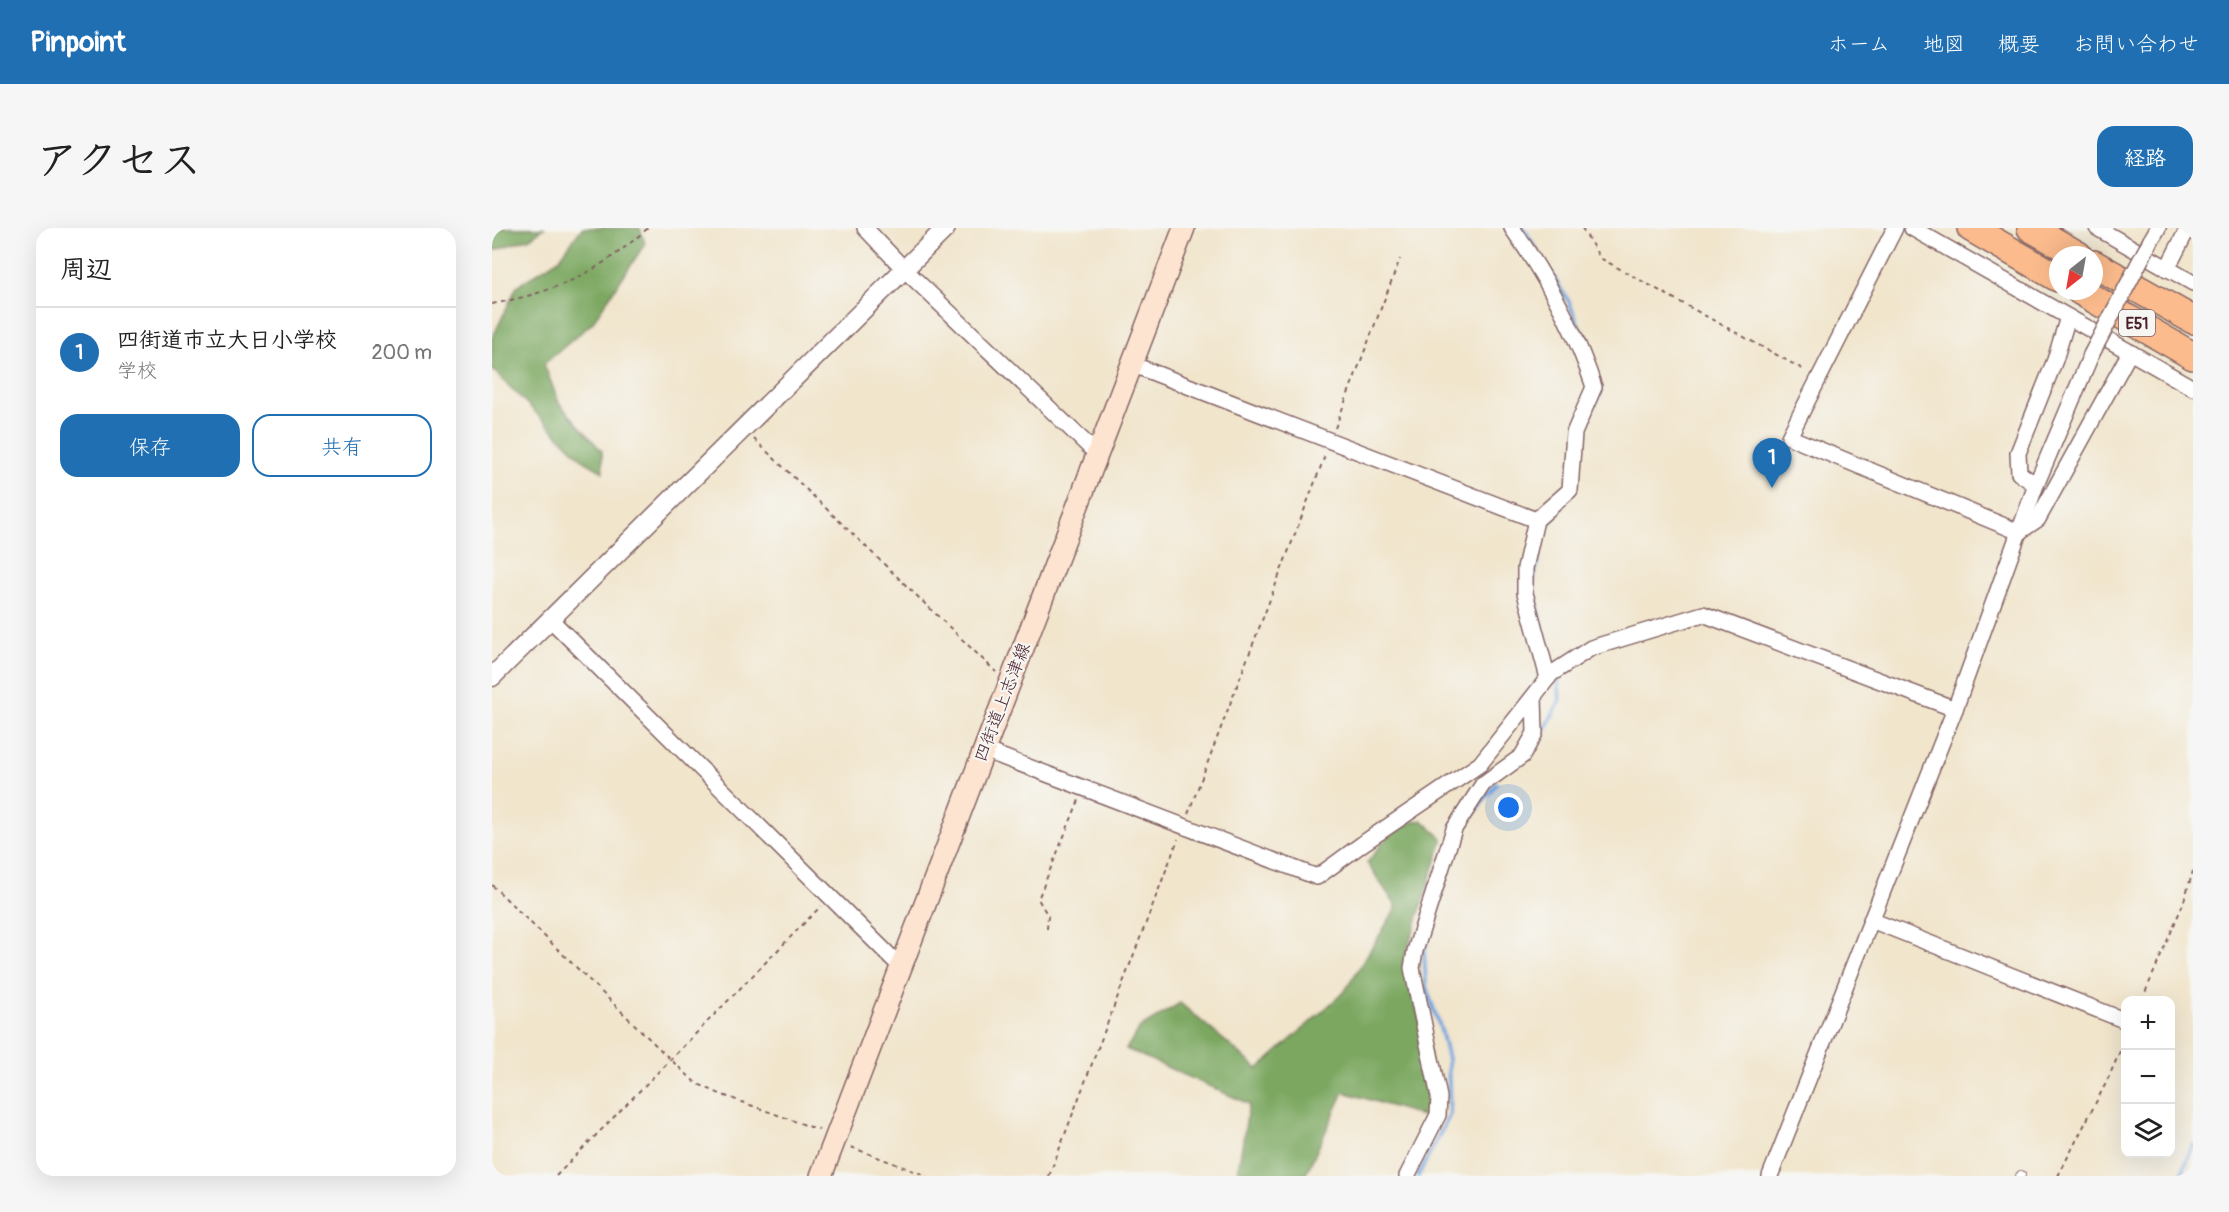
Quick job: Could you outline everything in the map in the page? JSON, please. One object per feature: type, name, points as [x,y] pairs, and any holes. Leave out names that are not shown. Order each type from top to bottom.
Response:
[{"type":"highway","points":[[1971,228],[2049,273]]},
{"type":"highway","points":[[2031,228],[2062,246]]},
{"type":"highway","name":"E51","points":[[2103,269],[2193,320]]},
{"type":"highway","name":"E51","points":[[2096,300],[2193,356]]},
{"type":"main road","name":"四街道上志津線","points":[[821,1176],[1184,228]]},
{"type":"street","points":[[865,228],[904,269],[1097,454]]},
{"type":"street","points":[[492,677],[946,228]]},
{"type":"street","points":[[1512,228],[1561,305],[1584,355],[1594,387],[1574,433],[1570,490],[1536,520],[1525,568],[1525,593],[1549,676]]},
{"type":"street","points":[[1895,228],[1789,437],[2019,532]]},
{"type":"street","points":[[1912,228],[2193,388]]},
{"type":"street","points":[[2097,228],[2119,233],[2193,283]]},
{"type":"street","points":[[2168,268],[2188,228]]},
{"type":"street","points":[[1772,1175],[1955,709],[2036,485],[2091,355],[2155,234]]},
{"type":"street","points":[[2036,485],[2019,473],[2018,453],[2055,360],[2068,316]]},
{"type":"street","points":[[2019,532],[2038,519],[2130,352]]},
{"type":"street","points":[[1131,364],[1536,520]]},
{"type":"street","points":[[984,750],[1317,877],[1480,764],[1549,676],[1565,665],[1591,648],[1703,614],[1955,709]]},
{"type":"street","points":[[550,619],[901,967]]},
{"type":"street","points":[[1407,1176],[1438,1115],[1439,1097],[1412,968],[1415,951],[1454,830],[1484,784],[1522,756],[1535,733],[1534,697]]},
{"type":"street","points":[[1871,920],[2121,1019]]},
{"type":"path","points":[[492,304],[529,297],[556,288],[602,265],[648,228]]},
{"type":"path","points":[[1582,228],[1600,258],[1819,378]]},
{"type":"path","points":[[1049,1176],[1400,259]]},
{"type":"path","points":[[743,428],[1009,685]]},
{"type":"path","points":[[1047,929],[1048,916],[1038,899],[1084,789]]},
{"type":"path","points":[[2144,996],[2183,904],[2193,871]]},
{"type":"path","points":[[492,885],[696,1083],[927,1176]]},
{"type":"path","points":[[555,1176],[830,897]]},
{"type":"path","points":[[2058,1176],[2121,1049]]},
{"type":"green space","points":[[492,228],[544,228],[530,238],[492,251]]},
{"type":"green space","points":[[582,228],[640,228],[645,244],[592,323],[544,364],[559,403],[602,451],[603,472],[584,461],[492,369],[492,339],[517,286],[559,259]]},
{"type":"green space","points":[[1422,820],[1443,839],[1403,963],[1430,1055],[1426,1117],[1344,1092],[1305,1176],[1237,1176],[1249,1104],[1126,1049],[1140,1028],[1180,1003],[1258,1069],[1345,991],[1397,907],[1367,863],[1396,830]]},
{"type":"waterway","points":[[1523,228],[1569,302],[1591,357]]},
{"type":"waterway","points":[[1593,407],[1601,392],[1600,387]]},
{"type":"waterway","points":[[1544,636],[1533,585],[1543,531],[1565,503]]},
{"type":"waterway","points":[[1540,738],[1560,701],[1558,676]]},
{"type":"waterway","points":[[1463,828],[1496,783]]},
{"type":"waterway","points":[[1418,1176],[1450,1114],[1448,1059],[1426,987],[1424,951],[1443,888]]},
{"type":"waterway","points":[[2181,1176],[2193,1145]]},
{"type":"place","name":"四街道市立大日小学校","points":[[1772,488]]}]
